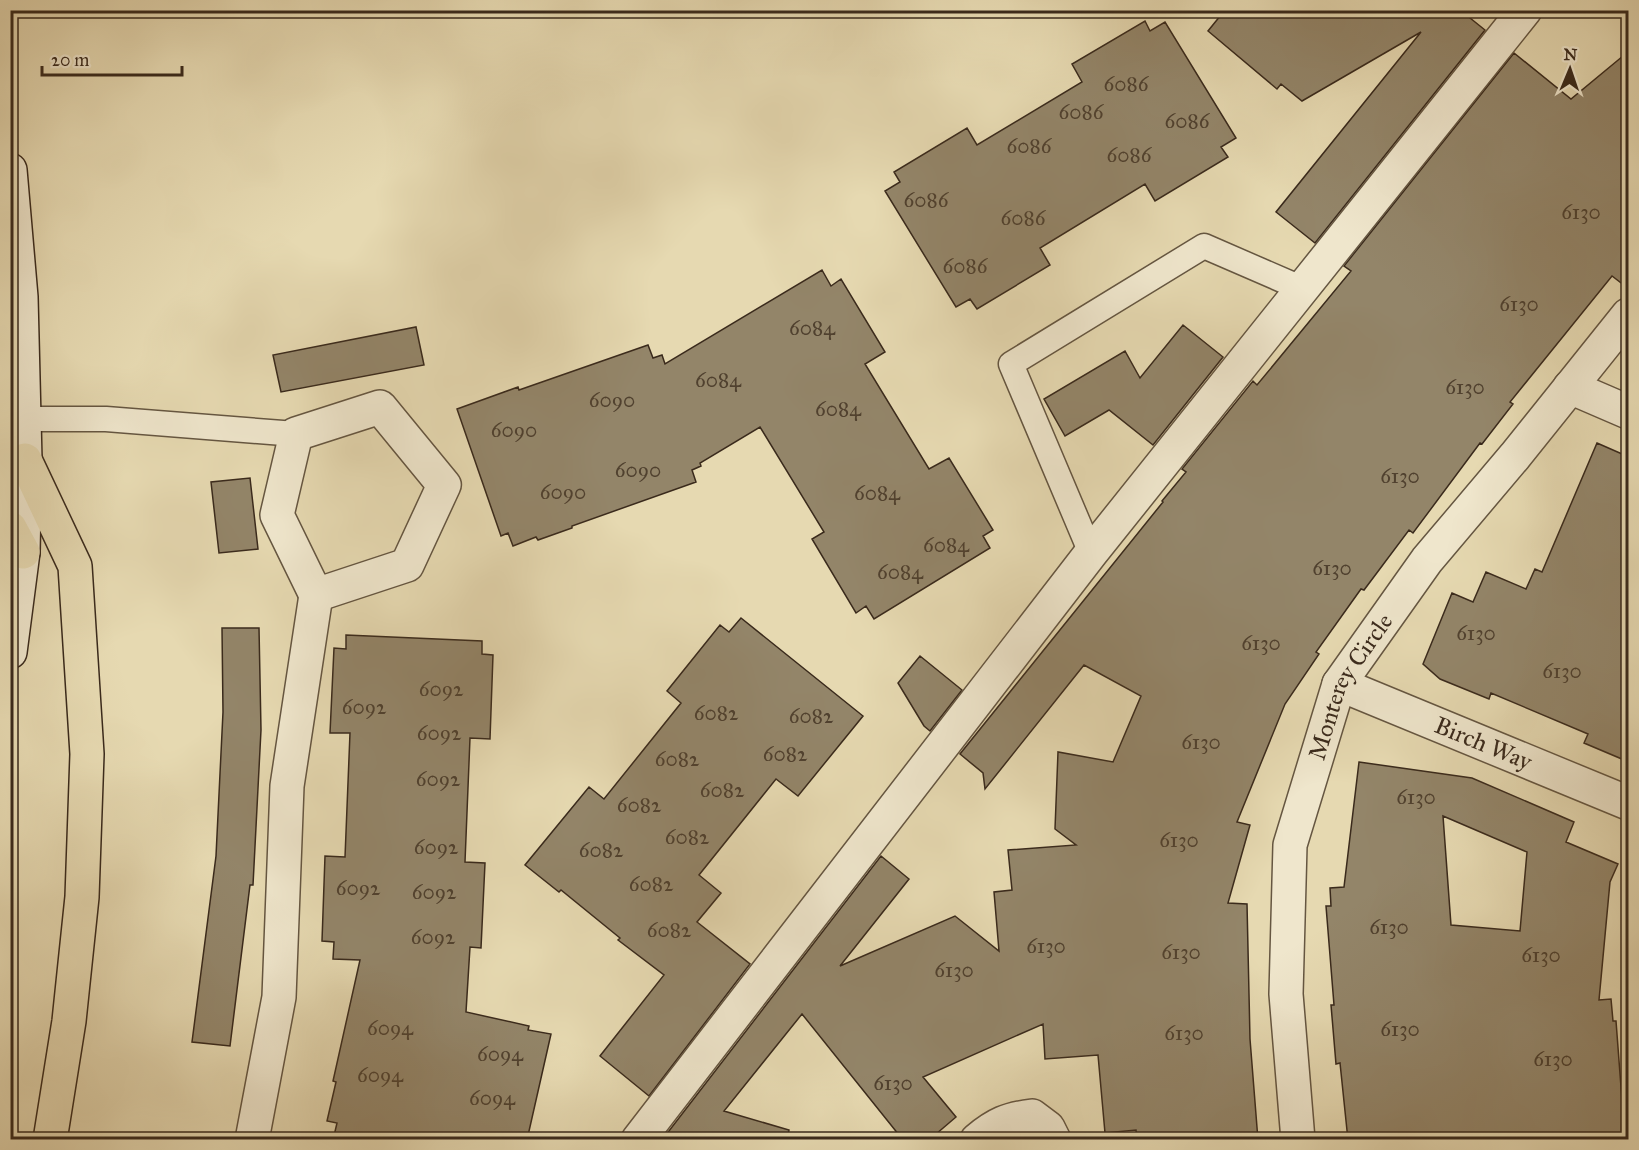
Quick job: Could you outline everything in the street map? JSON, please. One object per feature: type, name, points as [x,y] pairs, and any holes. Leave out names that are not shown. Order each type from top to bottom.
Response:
[{"type":"main road","points":[[24,460],[75,566],[87,754],[82,897],[69,1021],[50,1140]]},
{"type":"street","points":[[638,1140],[1091,554],[1525,10]]},
{"type":"street","points":[[10,170],[21,297],[24,460],[16,540],[10,652]]},
{"type":"street","name":"Monterey Circle","points":[[1298,1140],[1286,993],[1290,845],[1339,684],[1427,560],[1629,315]]},
{"type":"street","points":[[1570,387],[1629,412]]},
{"type":"street","points":[[252,1140],[279,997],[286,786],[316,595],[278,515],[296,434],[380,407],[444,485],[407,565],[316,595]]},
{"type":"street","name":"Birch Way","points":[[1339,684],[1629,803]]},
{"type":"street","points":[[977,1140],[990,1129],[1010,1119],[1032,1116],[1048,1128],[1054,1140]]},
{"type":"lane","points":[[1091,554],[1011,364],[1204,246],[1303,289]]},
{"type":"lane","points":[[23,419],[106,419],[296,434]]},
{"type":"building","points":[[1225,10],[1460,10],[1485,30],[1315,243],[1276,212],[1421,32],[1302,101],[1281,84],[1277,89],[1208,31]]},
{"type":"building","points":[[1145,21],[1150,31],[1165,22],[1236,138],[1221,147],[1228,157],[1155,201],[1145,184],[1040,248],[1050,265],[977,309],[970,299],[956,307],[885,191],[900,182],[894,172],[967,128],[977,145],[1082,82],[1072,64]]},
{"type":"building","points":[[1629,51],[1629,289],[1612,276],[1510,402],[1513,404],[1482,444],[1480,443],[1413,533],[1409,530],[1364,590],[1361,589],[1316,652],[1319,654],[1285,704],[1237,822],[1250,825],[1228,903],[1247,904],[1250,1039],[1258,1140],[1137,1140],[1136,1130],[1105,1133],[1098,1055],[1045,1059],[1043,1024],[923,1077],[956,1117],[929,1140],[903,1140],[802,1014],[724,1111],[789,1130],[787,1140],[662,1140],[881,856],[909,879],[840,966],[955,916],[999,951],[994,892],[1012,890],[1008,850],[1076,845],[1055,829],[1058,752],[1113,762],[1141,696],[1084,665],[985,789],[983,773],[960,754],[1163,502],[1186,472],[1182,469],[1253,381],[1257,385],[1351,271],[1344,266],[1514,53],[1571,99]]},
{"type":"building","points":[[822,270],[831,286],[841,279],[885,352],[865,364],[929,469],[949,458],[993,530],[983,536],[990,548],[874,619],[866,606],[856,613],[812,539],[824,532],[760,427],[700,463],[701,466],[692,470],[696,482],[538,540],[536,537],[513,546],[508,533],[501,536],[457,409],[648,345],[653,358],[662,355],[665,364]]},
{"type":"building","points":[[1183,325],[1223,357],[1153,445],[1109,410],[1065,436],[1044,399],[1125,351],[1140,378]]},
{"type":"building","points":[[416,327],[424,365],[281,392],[273,355]]},
{"type":"building","points":[[1597,443],[1629,457],[1629,762],[1584,743],[1588,734],[1491,693],[1489,699],[1440,679],[1423,664],[1452,593],[1473,602],[1486,572],[1526,589],[1535,569],[1542,572]]},
{"type":"building","points":[[250,478],[258,549],[219,553],[211,482]]},
{"type":"building","points":[[741,618],[863,716],[798,796],[776,779],[699,875],[721,893],[697,922],[750,964],[649,1096],[600,1056],[664,975],[618,940],[620,938],[561,890],[559,892],[525,865],[589,787],[604,799],[681,703],[667,691],[720,625],[729,632]]},
{"type":"building","points":[[222,628],[259,628],[261,730],[253,885],[250,885],[230,1046],[192,1042],[216,856],[223,712]]},
{"type":"building","points":[[346,635],[482,641],[482,654],[493,655],[490,739],[470,738],[465,862],[485,863],[481,948],[470,947],[466,1012],[529,1026],[528,1030],[551,1034],[527,1140],[333,1140],[337,1123],[327,1121],[336,1082],[333,1081],[360,960],[333,959],[334,942],[322,941],[325,856],[345,857],[350,733],[330,733],[334,648],[346,649]]},
{"type":"building","points":[[920,656],[962,690],[930,731],[924,726],[898,683]]},
{"type":"building","points":[[1359,762],[1472,778],[1574,822],[1566,842],[1618,864],[1610,882],[1599,1000],[1611,999],[1613,1021],[1616,1021],[1625,1140],[1348,1140],[1340,1063],[1336,1064],[1326,906],[1331,906],[1330,888],[1344,887]],"holes":[[[1443,816],[1527,852],[1520,931],[1451,925]]]}]
